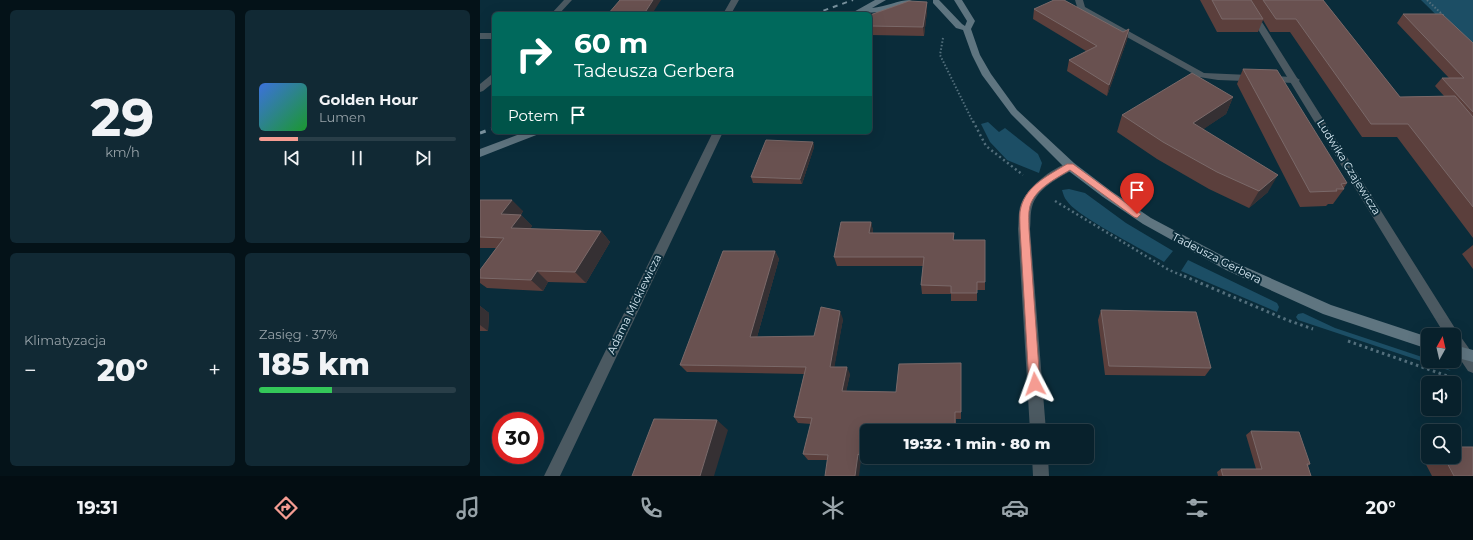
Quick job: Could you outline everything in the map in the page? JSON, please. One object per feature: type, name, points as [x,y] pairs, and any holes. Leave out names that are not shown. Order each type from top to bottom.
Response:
[{"type":"street","points":[[557,12],[568,0]]},
{"type":"street","points":[[728,12],[735,0]]},
{"type":"street","points":[[860,12],[882,0]]},
{"type":"street","points":[[865,12],[880,10],[908,0]]},
{"type":"street","points":[[933,0],[947,0]]},
{"type":"street","points":[[933,0],[942,6],[955,22],[967,29]]},
{"type":"street","name":"Tadeusza Gerbera","points":[[958,0],[971,20],[967,29],[976,55],[1003,99],[1014,112],[1070,166],[1107,194],[1147,221],[1230,266],[1328,310],[1421,341]]},
{"type":"street","points":[[1079,0],[1082,8],[1202,75],[1295,80]]},
{"type":"street","name":"Ludwika Czajewicza","points":[[1244,0],[1448,328]]},
{"type":"street","points":[[480,36],[492,36]]},
{"type":"street","points":[[480,89],[492,79]]},
{"type":"street","points":[[480,153],[530,134]]},
{"type":"street","name":"Adama Mickiewicza","points":[[552,476],[717,134]]},
{"type":"street","points":[[1038,424],[1024,229],[1026,207],[1033,192],[1048,179],[1070,166]]},
{"type":"street","points":[[1040,464],[1041,476]]},
{"type":"path","points":[[1427,0],[1444,16]]},
{"type":"shaded area","points":[[1421,0],[1473,0],[1473,51]]},
{"type":"shaded area","points":[[988,122],[999,132],[1005,128],[1038,154],[1042,163],[1039,173],[1007,160],[990,142],[981,124]]},
{"type":"shaded area","points":[[1069,189],[1085,193],[1126,223],[1173,251],[1164,262],[1112,233],[1083,215],[1066,200],[1062,190]]},
{"type":"shaded area","points":[[1188,260],[1277,303],[1279,307],[1277,312],[1181,271]]},
{"type":"shaded area","points":[[1303,313],[1335,328],[1421,357],[1421,361],[1298,320],[1296,317],[1298,314]]},
{"type":"building","points":[[620,0],[653,0],[645,12],[610,12]]},
{"type":"building","points":[[1054,0],[1064,0],[1123,32],[1129,29],[1109,85],[1069,60],[1097,46],[1034,9]]},
{"type":"building","points":[[1212,0],[1251,0],[1263,19],[1222,19]]},
{"type":"building","points":[[1263,0],[1323,0],[1400,97],[1455,96],[1473,117],[1473,207],[1408,124],[1371,124],[1296,19],[1276,19]]},
{"type":"building","points":[[909,1],[927,2],[923,27],[872,26],[872,14]]},
{"type":"building","points":[[1403,14],[1442,14],[1473,43],[1473,112],[1442,78],[1464,78]]},
{"type":"building","points":[[1243,69],[1277,70],[1347,183],[1341,184],[1344,189],[1336,189],[1337,191],[1310,192]]},
{"type":"building","points":[[1192,73],[1233,97],[1193,123],[1278,175],[1259,191],[1217,172],[1163,142],[1122,115]]},
{"type":"building","points":[[766,140],[813,142],[800,179],[751,177]]},
{"type":"building","points":[[480,200],[512,200],[501,214],[521,215],[511,228],[601,231],[575,272],[537,271],[531,280],[480,278],[480,270],[504,238],[480,237]]},
{"type":"building","points":[[841,222],[871,222],[869,233],[954,233],[953,240],[985,240],[985,282],[977,282],[977,293],[951,293],[951,286],[921,285],[924,257],[834,257]]},
{"type":"building","points":[[723,251],[775,251],[750,337],[814,336],[821,307],[840,311],[830,367],[847,367],[842,391],[896,392],[899,364],[961,363],[961,412],[955,412],[955,424],[860,424],[860,447],[855,476],[825,476],[828,455],[803,454],[812,418],[794,417],[806,367],[680,365]]},
{"type":"building","points":[[1101,310],[1196,312],[1211,368],[1109,366]]},
{"type":"building","points":[[654,419],[717,420],[700,476],[632,476]]},
{"type":"building","points":[[1251,431],[1299,432],[1310,464],[1307,464],[1311,476],[1223,476],[1221,469],[1262,469]]},
{"type":"building","points":[[1461,447],[1473,447],[1473,476],[1454,476],[1448,464],[1461,464]]},
{"type":"railway","points":[[820,12],[853,0]]},
{"type":"railway","points":[[480,133],[492,129]]},
{"type":"route","points":[[1035,384],[1024,229],[1026,207],[1033,192],[1048,179],[1070,166],[1107,194],[1137,214]]}]
